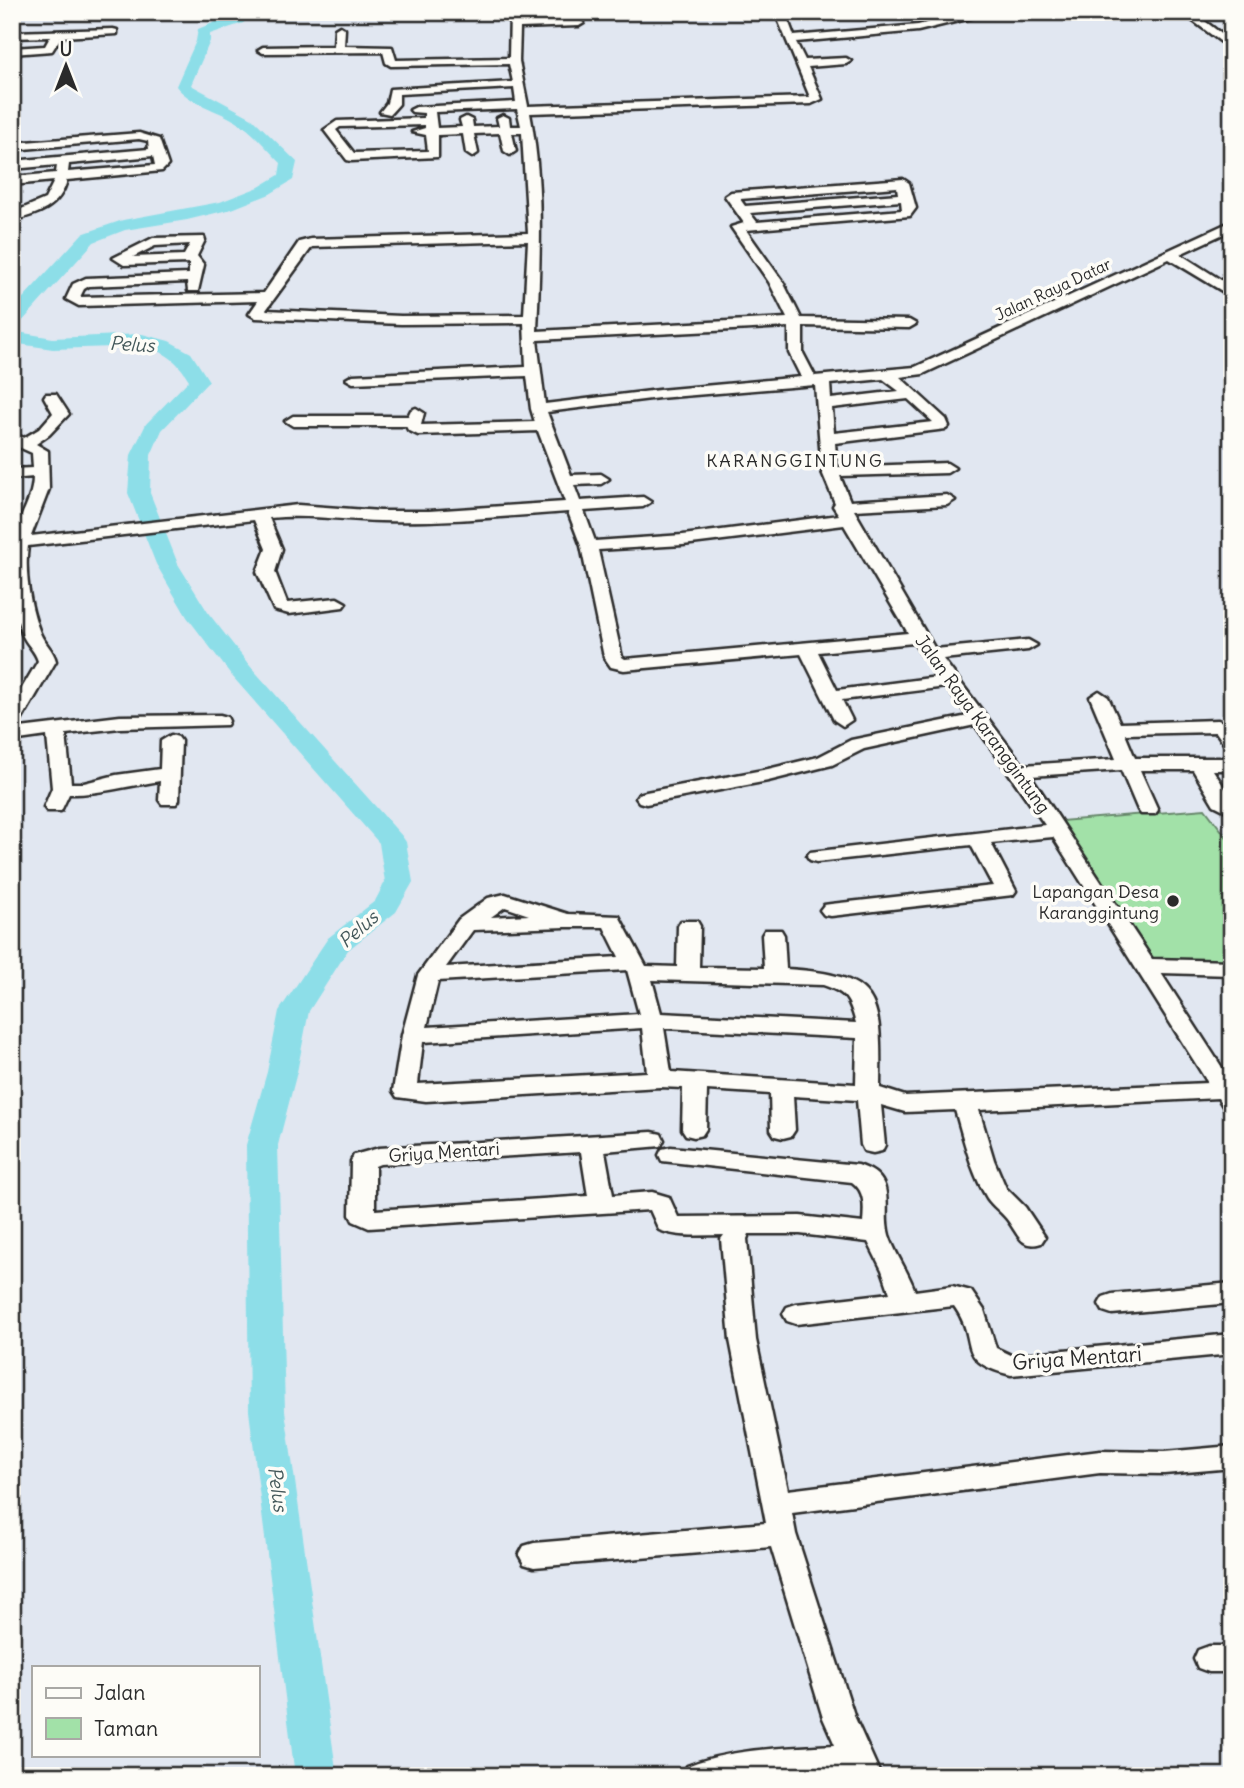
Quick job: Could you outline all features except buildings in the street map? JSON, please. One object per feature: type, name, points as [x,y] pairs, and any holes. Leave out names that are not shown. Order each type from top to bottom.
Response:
[{"type":"street","points":[[339,140],[522,108],[814,101],[812,85],[800,64],[780,12]]},
{"type":"street","points":[[790,39],[918,28],[975,14],[1052,12]]},
{"type":"street","points":[[1186,12],[1232,47]]},
{"type":"street","points":[[579,23],[514,19],[514,61],[528,129],[535,237],[530,336],[538,408],[589,546],[613,656],[617,663],[624,665],[920,637]]},
{"type":"street","points":[[339,49],[340,29]]},
{"type":"street","points":[[12,36],[113,32]]},
{"type":"street","points":[[12,51],[45,50],[50,47],[57,34]]},
{"type":"street","points":[[263,50],[388,49],[389,61],[392,63],[514,61]]},
{"type":"street","points":[[800,64],[846,61]]},
{"type":"street","points":[[431,126],[386,112],[393,104],[394,91],[518,85]]},
{"type":"street","points":[[502,113],[510,151]]},
{"type":"street","points":[[465,114],[472,153]]},
{"type":"street","points":[[431,126],[434,153],[351,157],[330,130],[337,124],[431,126],[468,131],[528,129]]},
{"type":"street","points":[[12,147],[139,136],[153,139],[162,165],[158,168],[12,181]]},
{"type":"street","points":[[12,217],[40,207],[59,192],[63,161],[60,143]]},
{"type":"street","points":[[12,165],[156,152]]},
{"type":"street","points":[[391,155],[391,170]]},
{"type":"street","points":[[753,226],[742,211],[905,197],[909,208],[906,213],[753,226],[737,227],[776,282],[796,322]]},
{"type":"street","points":[[26,200],[54,198]]},
{"type":"street","name":"Jalan Raya Datar","points":[[886,374],[918,371],[1232,225]]},
{"type":"street","points":[[531,318],[401,320],[256,314],[304,245],[311,243],[535,237]]},
{"type":"street","points":[[189,259],[199,240],[153,242],[120,258],[124,261],[195,260],[196,278],[191,298]]},
{"type":"street","points":[[1170,254],[1232,293]]},
{"type":"street","points":[[196,278],[86,282],[78,287],[73,299],[79,302],[268,297]]},
{"type":"street","points":[[530,336],[796,322],[909,324]]},
{"type":"street","name":"Jalan Raya Karanggintung","points":[[796,322],[796,353],[816,380],[824,404],[830,472],[845,512],[930,655],[1021,775],[1228,1096]]},
{"type":"street","points":[[353,379],[532,371]]},
{"type":"street","points":[[538,408],[886,374],[941,422],[941,426],[826,439]]},
{"type":"street","points":[[824,404],[912,394]]},
{"type":"street","points":[[19,441],[44,432],[61,414],[51,397]]},
{"type":"street","points":[[293,421],[415,417],[413,427],[418,430],[544,425]]},
{"type":"street","points":[[12,721],[47,661],[44,650],[22,638],[16,567],[18,538],[41,489],[40,451],[19,441]]},
{"type":"street","points":[[830,472],[947,468]]},
{"type":"street","points":[[12,474],[40,472]]},
{"type":"street","points":[[566,480],[601,479]]},
{"type":"street","points":[[589,546],[682,540],[845,512],[947,500]]},
{"type":"street","points":[[18,538],[123,530],[259,513],[318,510],[399,516],[576,508],[643,502]]},
{"type":"street","points":[[259,513],[274,549],[266,572],[280,606],[289,608],[337,603]]},
{"type":"street","points":[[930,655],[1028,645]]},
{"type":"street","points":[[807,648],[843,720]]},
{"type":"street","points":[[831,696],[951,681]]},
{"type":"street","points":[[1099,697],[1134,767],[1148,810]]},
{"type":"street","points":[[646,798],[768,775],[825,761],[858,744],[979,719]]},
{"type":"street","points":[[12,735],[120,722],[220,721]]},
{"type":"street","points":[[1113,729],[1219,726],[1224,728],[1232,741]]},
{"type":"street","points":[[54,807],[62,788],[56,729]]},
{"type":"street","points":[[169,800],[171,741]]},
{"type":"street","points":[[1021,775],[1134,767],[1232,764]]},
{"type":"street","points":[[1199,765],[1221,801],[1232,808]]},
{"type":"street","points":[[62,788],[84,789],[116,781],[170,775]]},
{"type":"street","points":[[817,856],[1058,830]]},
{"type":"street","points":[[831,910],[1006,891],[978,839]]},
{"type":"street","points":[[660,1079],[652,1020],[636,968],[611,921],[566,920],[505,900],[495,903],[467,924],[429,975],[413,1035],[405,1091],[410,1093],[660,1079],[868,1093],[905,1104],[1228,1096]]},
{"type":"street","points":[[688,973],[689,926]]},
{"type":"street","points":[[773,934],[775,975]]},
{"type":"street","points":[[1146,966],[1232,968]]},
{"type":"street","points":[[429,975],[636,968],[688,973],[825,978],[845,985],[860,997],[869,1031],[868,1093],[873,1145]]},
{"type":"street","points":[[413,1035],[652,1020],[869,1031]]},
{"type":"street","points":[[694,1129],[695,1082]]},
{"type":"street","points":[[781,1086],[783,1130]]},
{"type":"street","points":[[965,1103],[982,1160],[995,1190],[1016,1213],[1032,1237]]},
{"type":"street","points":[[602,1204],[592,1143],[661,1148],[858,1174],[868,1179],[874,1187],[876,1234],[895,1270],[905,1301]]},
{"type":"street","name":"Griya Mentari","points":[[592,1143],[368,1158],[363,1161],[362,1215],[369,1219],[602,1204],[660,1203],[668,1224],[673,1226],[800,1225],[876,1234]]},
{"type":"street","points":[[698,1776],[765,1764],[862,1767],[839,1718],[779,1521],[743,1340],[734,1239],[741,1224]]},
{"type":"street","points":[[1112,1304],[1232,1293]]},
{"type":"street","name":"Griya Mentari","points":[[796,1314],[952,1296],[962,1298],[971,1310],[985,1354],[1011,1365],[1232,1344]]},
{"type":"street","points":[[779,1521],[788,1502],[1100,1462],[1164,1463],[1232,1457]]},
{"type":"street","points":[[534,1555],[779,1521]]},
{"type":"green space","name":"Lapangan Desa Karanggintung","points":[[1205,809],[1232,844],[1232,961],[1152,958],[1060,821]]},
{"type":"waterway","name":"Pelus","points":[[12,321],[88,238],[99,232],[226,206],[265,191],[287,177],[289,162],[266,138],[240,117],[183,86],[203,41],[203,32],[238,20],[249,12]]},
{"type":"waterway","name":"Pelus","points":[[12,337],[53,344],[142,340],[162,345],[186,360],[199,381],[153,428],[141,455],[139,493],[167,564],[199,617],[241,671],[392,842],[399,882],[386,906],[338,944],[294,1011],[282,1072],[262,1145],[267,1411],[316,1776]]},
{"type":"place","name":"Lapangan Desa Karanggintung","points":[[1173,901]]},
{"type":"district","name":"KARANGGINTUNG","points":[[795,460]]}]
